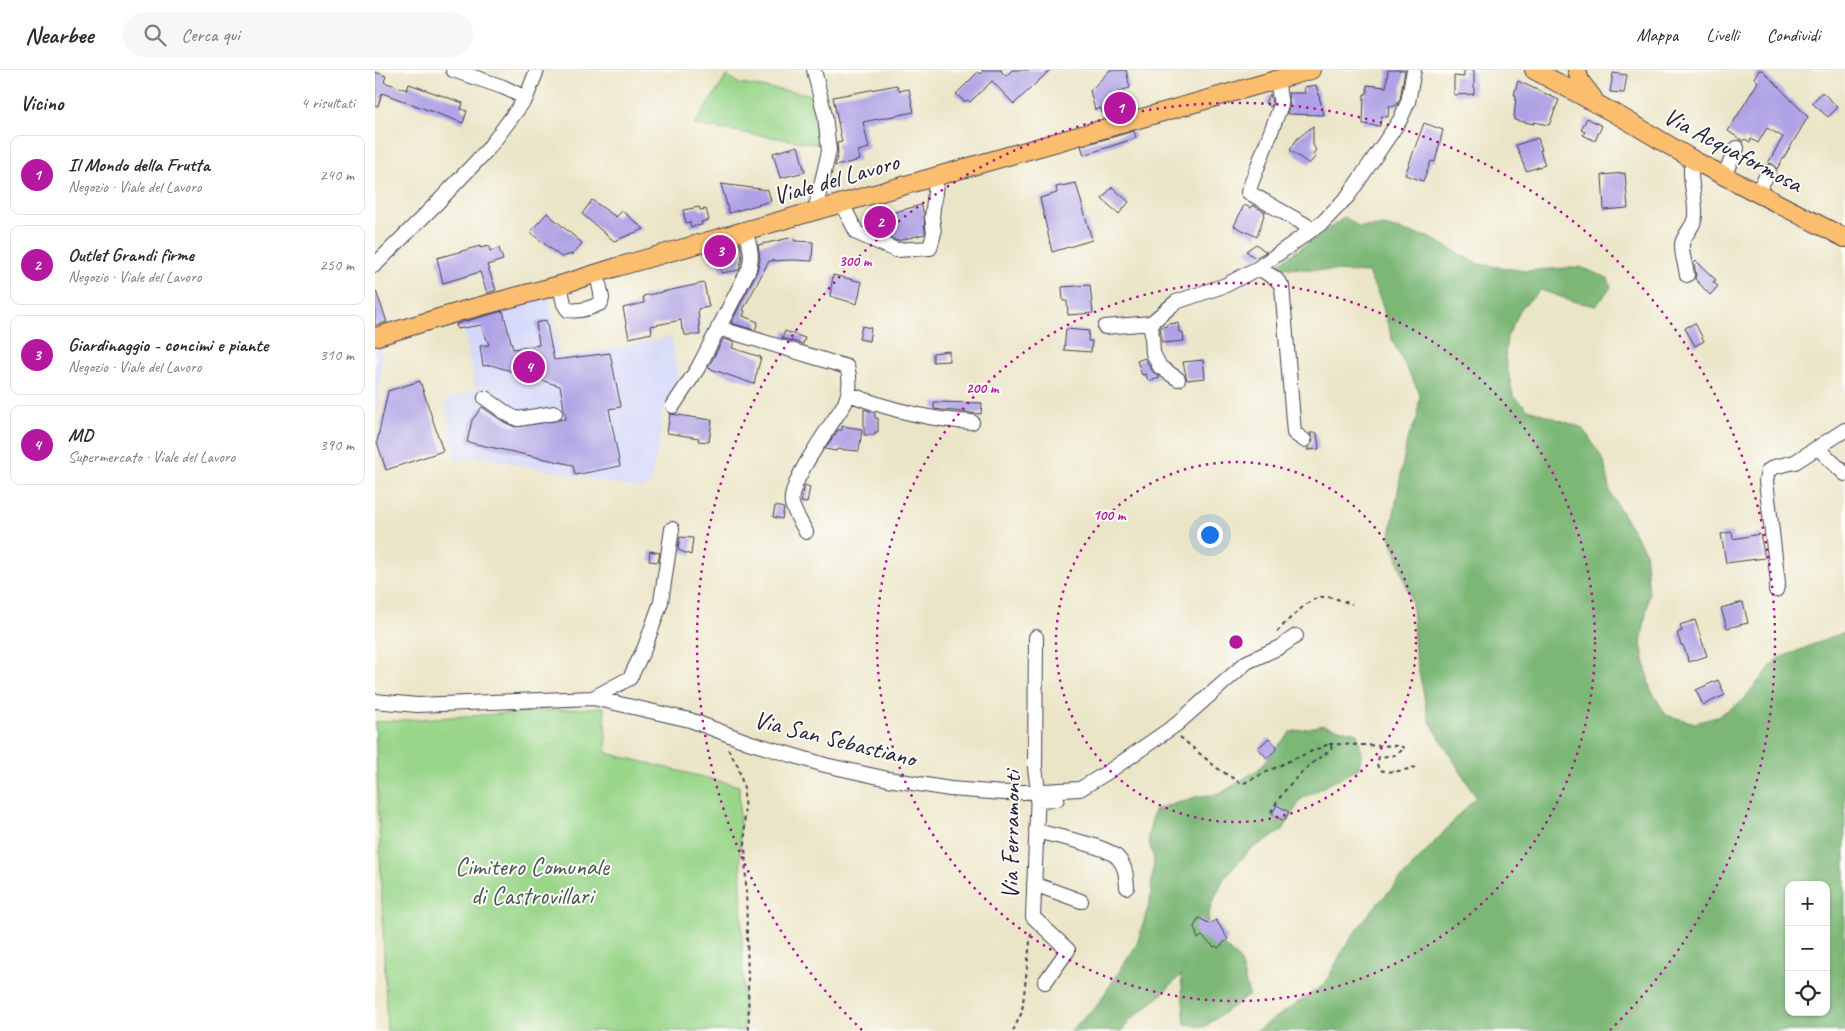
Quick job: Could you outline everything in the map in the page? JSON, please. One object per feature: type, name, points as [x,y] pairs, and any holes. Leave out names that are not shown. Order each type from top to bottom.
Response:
[{"type":"main road","name":"Viale del Lavoro","points":[[375,337],[1311,70]]},
{"type":"main road","name":"Via Acquaformosa","points":[[1534,70],[1697,162],[1845,238]]},
{"type":"main road","points":[[1577,70],[1580,81],[1598,105]]},
{"type":"street","points":[[453,70],[503,87],[526,98]]},
{"type":"street","points":[[375,265],[488,149],[526,98],[537,70]]},
{"type":"street","points":[[814,70],[825,116],[829,151],[815,211]]},
{"type":"street","points":[[1105,327],[1151,324],[1176,302],[1226,285],[1258,268],[1323,222],[1348,196],[1400,120],[1408,102],[1413,70]]},
{"type":"street","points":[[1277,79],[1281,105],[1248,192],[1313,229]]},
{"type":"street","points":[[1724,176],[1737,148]]},
{"type":"street","points":[[1687,275],[1682,245],[1695,217],[1695,198],[1691,168],[1697,162]]},
{"type":"street","points":[[1757,192],[1769,172]]},
{"type":"street","points":[[842,204],[857,233],[896,250],[930,248],[934,233],[932,217],[937,176]]},
{"type":"street","points":[[673,406],[698,368],[749,269],[752,258],[745,232]]},
{"type":"street","points":[[1258,268],[1275,278],[1282,286],[1294,433],[1304,440]]},
{"type":"street","points":[[560,285],[564,304],[568,310],[575,311],[595,306],[601,303],[602,298],[597,274]]},
{"type":"street","points":[[1151,324],[1153,353],[1159,367],[1178,379]]},
{"type":"street","points":[[718,328],[847,367],[850,375],[849,394],[795,483],[792,503],[806,532]]},
{"type":"street","points":[[849,394],[881,406],[941,420],[972,422]]},
{"type":"street","points":[[485,398],[518,419],[555,413]]},
{"type":"street","points":[[1776,590],[1778,583],[1766,481],[1768,471],[1774,467],[1795,462],[1845,430]]},
{"type":"street","points":[[1819,448],[1845,474]]},
{"type":"street","points":[[593,698],[630,678],[645,646],[661,602],[672,529]]},
{"type":"street","name":"Via San Sebastiano","points":[[375,701],[417,705],[593,698],[690,720],[748,742],[825,765],[888,779],[959,789],[1037,795],[1080,788],[1109,772],[1171,728],[1247,662],[1280,647],[1296,636]]},
{"type":"street","name":"Via Ferramonti","points":[[1033,917],[1037,795],[1035,768],[1036,637]]},
{"type":"street","points":[[1037,795],[1057,799]]},
{"type":"street","points":[[1036,831],[1087,843],[1117,856],[1126,870],[1127,887]]},
{"type":"street","points":[[1034,884],[1081,901]]},
{"type":"street","points":[[1033,917],[1067,950],[1045,982]]},
{"type":"path","points":[[1277,632],[1318,597],[1331,598],[1352,604]]},
{"type":"path","points":[[1171,728],[1217,768],[1242,784],[1329,744],[1399,746],[1405,748],[1395,755],[1379,757],[1377,764],[1379,770],[1387,772],[1415,767]]},
{"type":"path","points":[[717,731],[737,766],[744,789],[749,1031]]},
{"type":"path","points":[[1270,814],[1286,789],[1301,773],[1327,754],[1332,747],[1329,744]]},
{"type":"path","name":"Via Ferramonti","points":[[1013,1031],[1022,1012],[1033,917]]},
{"type":"shaded area","points":[[549,294],[560,358],[671,337],[679,382],[664,407],[659,443],[650,484],[641,489],[481,457],[456,460],[445,400],[476,389],[461,319]]},
{"type":"shaded area","points":[[383,344],[376,413],[375,420],[375,347]]},
{"type":"green space","points":[[727,76],[740,84],[809,94],[813,101],[822,145],[694,125]]},
{"type":"green space","points":[[1345,217],[1359,227],[1383,226],[1431,238],[1478,264],[1525,271],[1580,267],[1608,278],[1611,287],[1596,306],[1572,301],[1541,290],[1522,307],[1507,337],[1505,357],[1513,395],[1528,409],[1583,428],[1604,461],[1610,493],[1645,551],[1649,594],[1641,644],[1650,688],[1666,715],[1695,723],[1717,717],[1741,702],[1777,659],[1845,632],[1845,1031],[1256,1031],[1325,984],[1344,948],[1371,911],[1476,797],[1429,720],[1415,653],[1412,603],[1390,536],[1407,440],[1417,419],[1420,394],[1393,342],[1381,301],[1368,273],[1274,267]]},
{"type":"green space","name":"Cimitero Comunale di Castrovillari","points":[[604,707],[607,753],[739,786],[744,1031],[387,1031],[375,722]]},
{"type":"green space","points":[[1323,725],[1357,733],[1362,752],[1359,768],[1301,799],[1283,830],[1250,850],[1224,878],[1211,905],[1206,930],[1239,959],[1249,995],[1204,1027],[1185,1024],[1181,975],[1160,996],[1130,1020],[1122,1031],[1070,1031],[1096,1007],[1137,944],[1150,901],[1154,859],[1148,838],[1154,810],[1199,796],[1220,794],[1259,769],[1290,732]]},
{"type":"building","points":[[982,70],[1002,70],[1006,76],[1012,70],[1050,70],[1014,104],[992,81],[970,102],[967,100],[965,102],[956,94],[978,72],[981,74]]},
{"type":"building","points":[[1110,70],[1126,70],[1130,88],[1119,91],[1123,106],[1102,113],[1101,108],[1095,110],[1090,91]]},
{"type":"building","points":[[1388,70],[1405,70],[1400,99],[1396,106],[1389,106],[1388,117],[1381,116],[1380,126],[1363,124],[1364,94],[1367,94],[1367,85],[1386,87]]},
{"type":"building","points":[[1464,70],[1474,70],[1474,94],[1454,95],[1454,76],[1464,77]]},
{"type":"building","points":[[1759,70],[1762,70],[1808,117],[1777,169],[1773,164],[1768,163],[1783,137],[1767,128],[1758,143],[1751,139],[1750,142],[1745,139],[1743,141],[1728,131],[1758,82],[1754,78]]},
{"type":"building","points":[[375,72],[386,76],[384,82],[407,90],[409,84],[463,103],[461,109],[467,111],[463,123],[382,93],[378,106],[375,106]]},
{"type":"building","points":[[1613,73],[1627,75],[1624,93],[1610,92]]},
{"type":"building","points":[[1518,81],[1559,100],[1549,125],[1514,120],[1516,95],[1514,95]]},
{"type":"building","points":[[897,85],[899,91],[909,89],[914,112],[863,122],[869,148],[858,151],[860,160],[835,166],[838,153],[837,143],[842,142],[833,97]]},
{"type":"building","points":[[1316,85],[1324,115],[1287,114],[1290,104],[1288,93],[1305,93],[1304,87]]},
{"type":"building","points":[[1822,92],[1838,107],[1828,117],[1812,103]]},
{"type":"building","points":[[1270,94],[1272,104],[1271,107],[1265,103]]},
{"type":"building","points":[[1587,118],[1602,126],[1595,141],[1583,135],[1585,132],[1581,130]]},
{"type":"building","points":[[1424,123],[1443,130],[1435,162],[1431,161],[1423,181],[1405,175]]},
{"type":"building","points":[[1313,126],[1313,145],[1316,150],[1313,154],[1316,156],[1309,164],[1290,150],[1297,139]]},
{"type":"building","points":[[1134,131],[1136,138],[1084,155],[1081,146]]},
{"type":"building","points":[[1538,138],[1545,165],[1526,171],[1516,145]]},
{"type":"building","points":[[798,146],[805,172],[780,178],[773,153]]},
{"type":"building","points":[[1625,173],[1628,208],[1604,210],[1602,175]]},
{"type":"building","points":[[1076,183],[1092,240],[1052,252],[1040,198],[1057,193],[1056,187]]},
{"type":"building","points":[[721,184],[768,190],[771,201],[729,213]]},
{"type":"building","points":[[1112,187],[1129,202],[1119,214],[1102,199]]},
{"type":"building","points":[[592,200],[616,217],[622,211],[644,229],[614,241],[582,214]]},
{"type":"building","points":[[921,205],[924,214],[925,234],[897,241],[877,232],[872,218]]},
{"type":"building","points":[[1244,205],[1251,208],[1252,205],[1265,212],[1257,237],[1234,226]]},
{"type":"building","points":[[699,207],[700,210],[706,209],[709,220],[701,222],[702,225],[691,227],[690,222],[686,223],[683,210]]},
{"type":"building","points":[[547,213],[582,243],[573,254],[561,257],[530,232]]},
{"type":"building","points":[[794,237],[795,241],[813,242],[812,261],[769,261],[743,310],[745,311],[743,316],[758,322],[755,330],[731,323],[757,271],[760,259],[758,245]]},
{"type":"building","points":[[740,244],[742,258],[739,270],[721,273],[716,250]]},
{"type":"building","points":[[1256,244],[1266,252],[1255,258],[1246,251]]},
{"type":"building","points":[[480,246],[480,248],[489,246],[490,251],[499,248],[503,260],[487,265],[496,290],[487,293],[480,272],[443,283],[437,258]]},
{"type":"building","points":[[1696,261],[1716,280],[1713,282],[1718,286],[1710,295],[1695,279],[1694,263]]},
{"type":"building","points":[[833,275],[862,282],[857,304],[830,296]]},
{"type":"building","points":[[704,283],[709,307],[698,309],[700,335],[685,335],[684,330],[682,330],[681,320],[651,326],[652,333],[629,338],[623,308],[644,303],[643,296]]},
{"type":"building","points":[[1090,285],[1093,313],[1068,315],[1067,301],[1063,301],[1062,287]]},
{"type":"building","points":[[375,291],[387,322],[375,325]]},
{"type":"building","points":[[503,311],[513,349],[539,345],[536,323],[546,320],[554,360],[610,353],[621,407],[609,409],[620,466],[575,475],[573,465],[467,442],[472,420],[482,407],[515,427],[566,419],[560,386],[491,365],[483,366],[480,346],[489,345],[481,325],[457,329],[456,324]]},
{"type":"building","points":[[1178,323],[1179,332],[1183,332],[1184,341],[1162,343],[1160,327]]},
{"type":"building","points":[[1695,323],[1704,341],[1695,346],[1685,328]]},
{"type":"building","points":[[862,326],[871,328],[869,341],[859,339]]},
{"type":"building","points":[[1066,329],[1089,331],[1088,341],[1092,341],[1091,352],[1064,350]]},
{"type":"building","points":[[785,331],[805,338],[803,344],[782,338]]},
{"type":"building","points":[[723,339],[734,342],[732,348],[761,357],[754,384],[708,368]]},
{"type":"building","points":[[949,351],[949,361],[933,362],[933,353]]},
{"type":"building","points":[[1145,358],[1152,371],[1160,378],[1148,381],[1146,374],[1142,375],[1137,361]]},
{"type":"building","points":[[1203,360],[1205,378],[1187,380],[1183,362]]},
{"type":"building","points":[[420,381],[443,451],[386,470],[377,442],[388,391]]},
{"type":"building","points":[[934,402],[982,403],[981,414],[934,409]]},
{"type":"building","points":[[864,409],[875,413],[875,418],[878,418],[878,432],[875,432],[875,435],[864,435]]},
{"type":"building","points":[[670,414],[712,420],[709,442],[698,441],[699,438],[667,433]]},
{"type":"building","points":[[842,426],[862,429],[859,451],[825,449],[838,430],[842,430]]},
{"type":"building","points":[[1310,433],[1317,433],[1319,449],[1307,450],[1313,441]]},
{"type":"building","points":[[805,485],[810,487],[807,503],[801,502]]},
{"type":"building","points":[[775,506],[784,508],[782,519],[773,517]]},
{"type":"building","points":[[1732,532],[1733,539],[1760,534],[1765,558],[1726,563],[1721,534]]},
{"type":"building","points":[[680,537],[693,538],[691,555],[678,550]]},
{"type":"building","points":[[650,551],[660,553],[658,562],[649,561]]},
{"type":"building","points":[[1743,602],[1748,623],[1727,628],[1721,608]]},
{"type":"building","points":[[1695,620],[1707,656],[1689,662],[1677,633],[1682,631],[1680,625]]},
{"type":"building","points":[[1718,680],[1725,695],[1703,705],[1696,690]]},
{"type":"building","points":[[1269,738],[1278,748],[1267,758],[1258,748]]},
{"type":"building","points":[[1277,805],[1289,812],[1284,821],[1272,814]]},
{"type":"building","points":[[1199,918],[1210,924],[1216,920],[1228,939],[1218,948],[1214,947],[1202,936],[1198,939],[1194,927]]},
{"type":"place","name":"Il Mondo della Frutta","points":[[1120,108]]},
{"type":"place","name":"Outlet Grandi firme","points":[[880,222]]},
{"type":"place","name":"Giardinaggio - concimi e piante","points":[[720,251]]},
{"type":"place","name":"MD","points":[[529,367]]}]
